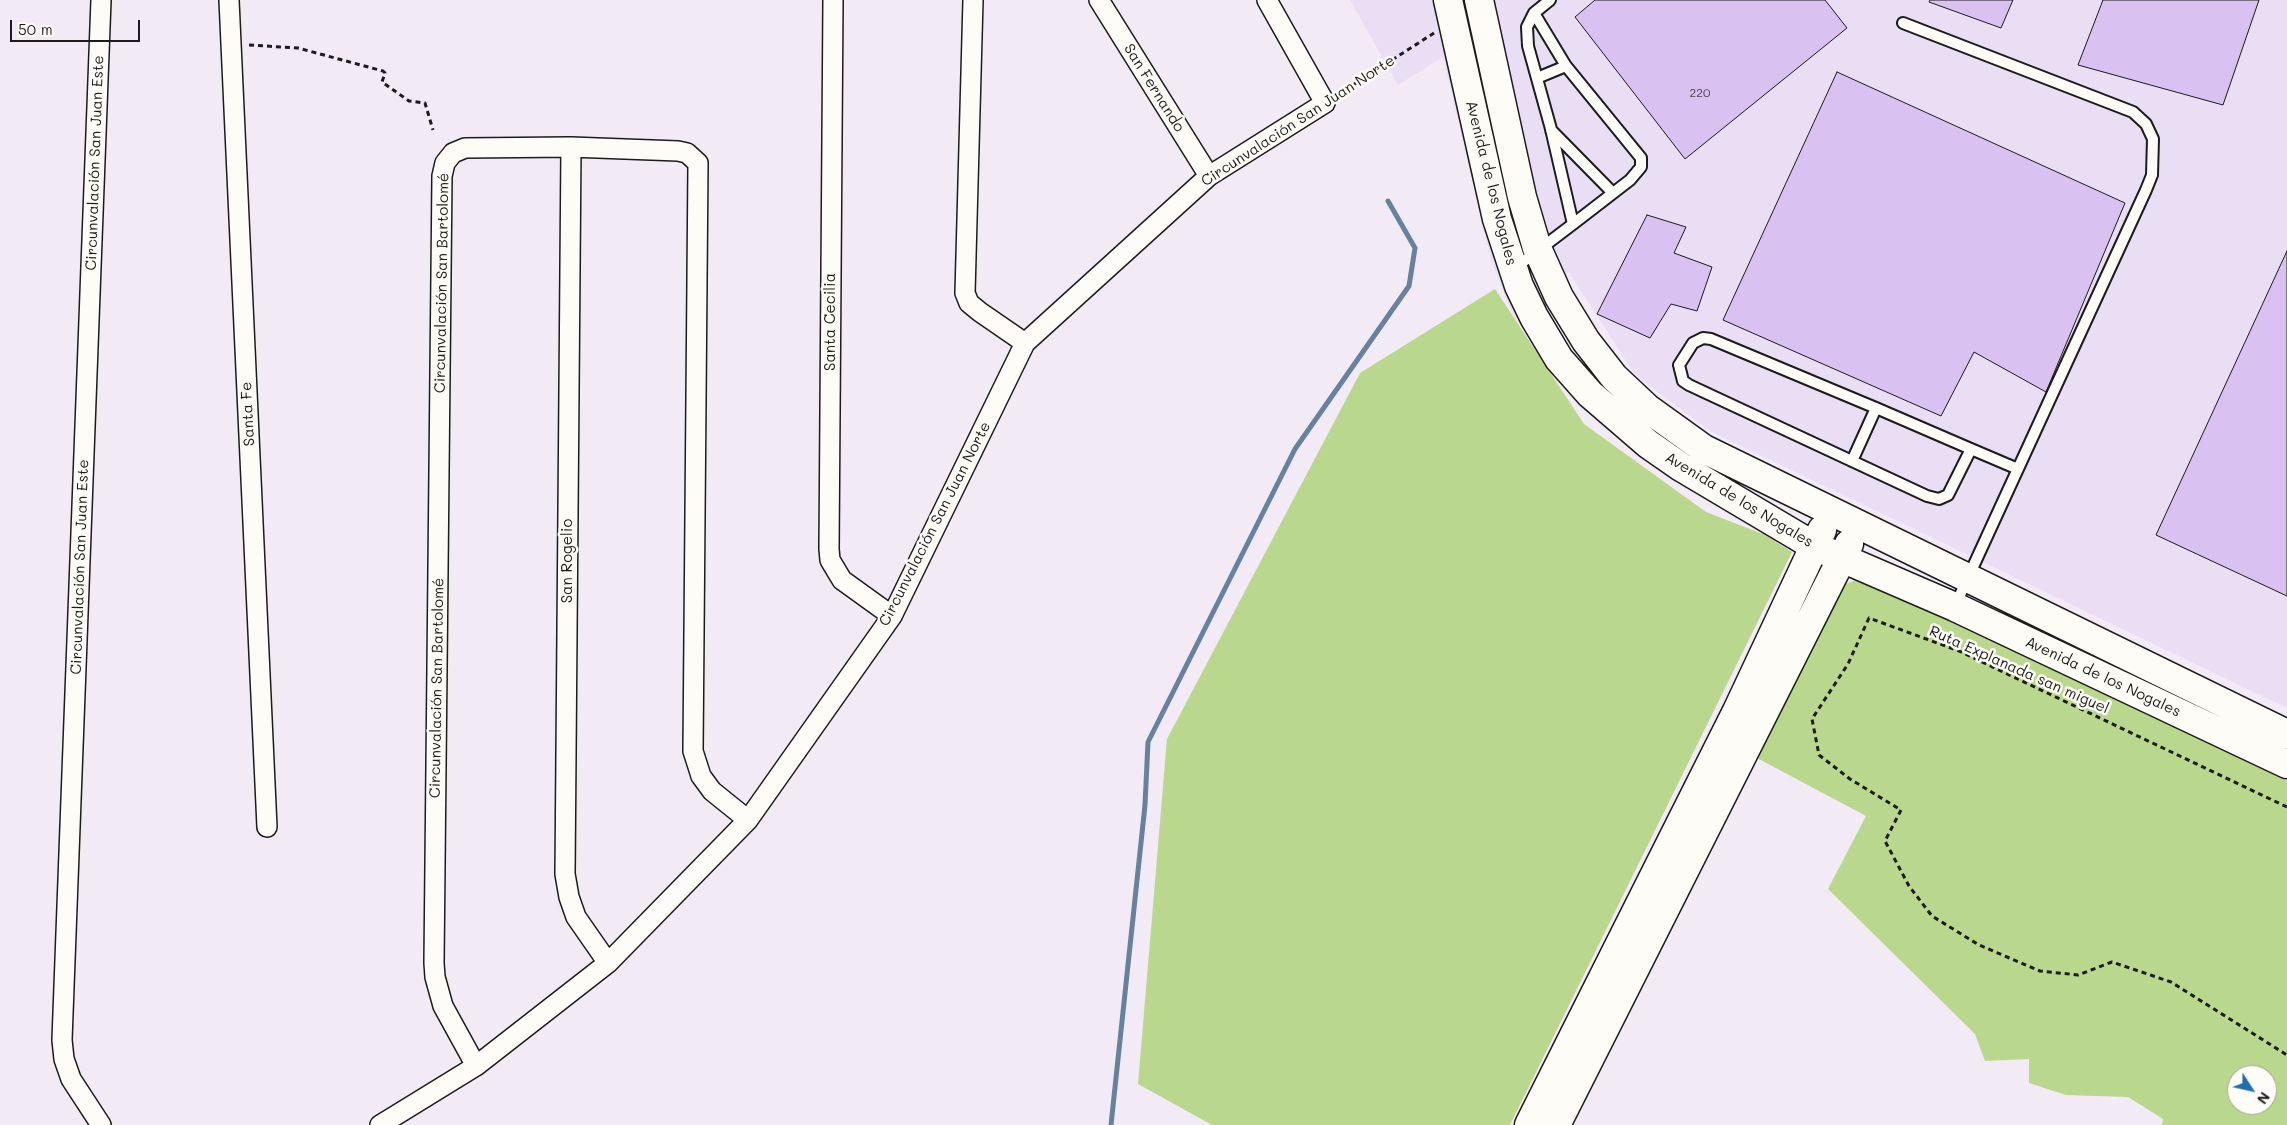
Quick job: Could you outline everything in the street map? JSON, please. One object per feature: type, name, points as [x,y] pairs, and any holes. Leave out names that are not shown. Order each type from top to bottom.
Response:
[{"type":"main road","name":"Avenida de los Nogales","points":[[1479,0],[1522,197],[1538,248],[1559,297],[1586,341],[1614,377],[1647,408],[1704,449],[1831,510],[1968,580],[2287,734]]},
{"type":"main road","name":"Avenida de los Nogales","points":[[1451,10],[1497,219],[1513,269],[1534,317],[1559,359],[1590,394],[1648,444],[1682,467],[1814,546],[1954,607],[2287,764]]},
{"type":"main road","points":[[1556,1125],[1748,716],[1814,546],[1831,510]]},
{"type":"main road","points":[[1529,1125],[1748,716],[1842,559],[1858,524]]},
{"type":"street","name":"Circunvalación San Juan Este","points":[[101,0],[62,1040],[64,1059],[71,1080],[101,1125]]},
{"type":"street","name":"Santa Fe","points":[[229,0],[267,828]]},
{"type":"street","name":"Santa Cecilia","points":[[833,0],[830,560],[842,580],[892,616]]},
{"type":"street","points":[[973,0],[965,293],[969,303],[1025,343]]},
{"type":"street","name":"San Fernando","points":[[1099,0],[1209,176]]},
{"type":"street","points":[[1267,0],[1326,103]]},
{"type":"street","name":"Circunvalación San Juan Norte","points":[[380,1125],[476,1066],[608,963],[748,820],[892,616],[1025,343],[1209,176],[1326,103]]},
{"type":"street","name":"Circunvalación San Bartolomé","points":[[476,1066],[443,1006],[435,978],[434,963],[442,176],[444,163],[453,153],[465,148],[571,147],[678,151],[687,153],[698,163],[693,750],[701,776],[712,791],[748,820]]},
{"type":"street","name":"San Rogelio","points":[[571,147],[565,874],[569,897],[576,917],[608,963]]},
{"type":"lane","points":[[1550,0],[1534,13],[1527,27],[1528,46],[1551,129],[1572,224]]},
{"type":"lane","points":[[1513,269],[1538,248],[1613,193],[1637,173],[1642,164],[1641,158],[1566,66],[1534,13]]},
{"type":"lane","points":[[1903,22],[2134,112],[2146,124],[2153,138],[2152,176],[1954,607]]},
{"type":"lane","points":[[1537,78],[1566,66]]},
{"type":"lane","points":[[1551,129],[1613,193]]},
{"type":"lane","points":[[1971,449],[1956,483],[1948,494],[1939,499],[1927,496],[1689,386],[1682,381],[1679,366],[1693,343],[1703,338],[1711,339],[1876,408],[2018,469]]},
{"type":"lane","points":[[1852,461],[1876,408]]},
{"type":"path","name":"Circunvalación San Juan Norte","points":[[1326,103],[1451,10]]},
{"type":"path","points":[[231,44],[298,48],[383,71],[385,73],[382,82],[409,101],[425,103],[433,130]]},
{"type":"path","name":"Ruta Explanada san miguel","points":[[2287,808],[1959,651],[1869,618],[1848,664],[1812,719],[1819,755],[1850,779],[1901,810],[1885,841],[1909,886],[1932,916],[1979,944],[2040,971],[2078,975],[2112,962],[2171,982],[2287,1055]]},
{"type":"shaded area","points":[[1350,0],[2287,0],[2287,708],[1710,431],[1635,375],[1569,272],[1515,320],[1491,260],[1443,57],[1398,85]]},
{"type":"green space","points":[[1495,289],[1584,424],[1706,512],[1765,535],[1792,552],[1510,1125],[1212,1125],[1138,1084],[1167,739],[1360,373]]},
{"type":"green space","points":[[1858,579],[1902,596],[2287,781],[2287,1125],[2162,1125],[2163,1119],[2128,1097],[2066,1095],[2029,1083],[2029,1059],[1985,1061],[1975,1034],[1828,889],[1866,816],[1757,758],[1841,586]]},
{"type":"building","points":[[1595,0],[1825,0],[1847,28],[1685,159],[1575,17]]},
{"type":"building","points":[[1930,0],[2013,0],[2001,28],[1929,2]]},
{"type":"building","points":[[2103,0],[2259,0],[2223,105],[2078,65]]},
{"type":"building","points":[[1837,72],[2125,203],[2046,392],[1974,352],[1941,416],[1723,320]]},
{"type":"building","points":[[1647,215],[1686,227],[1674,253],[1712,267],[1697,311],[1671,304],[1650,338],[1597,314]]},
{"type":"building","points":[[2287,251],[2287,596],[2156,535]]},
{"type":"waterway","points":[[1111,1125],[1145,805],[1148,742],[1295,449],[1409,286],[1415,248],[1388,201]]}]
